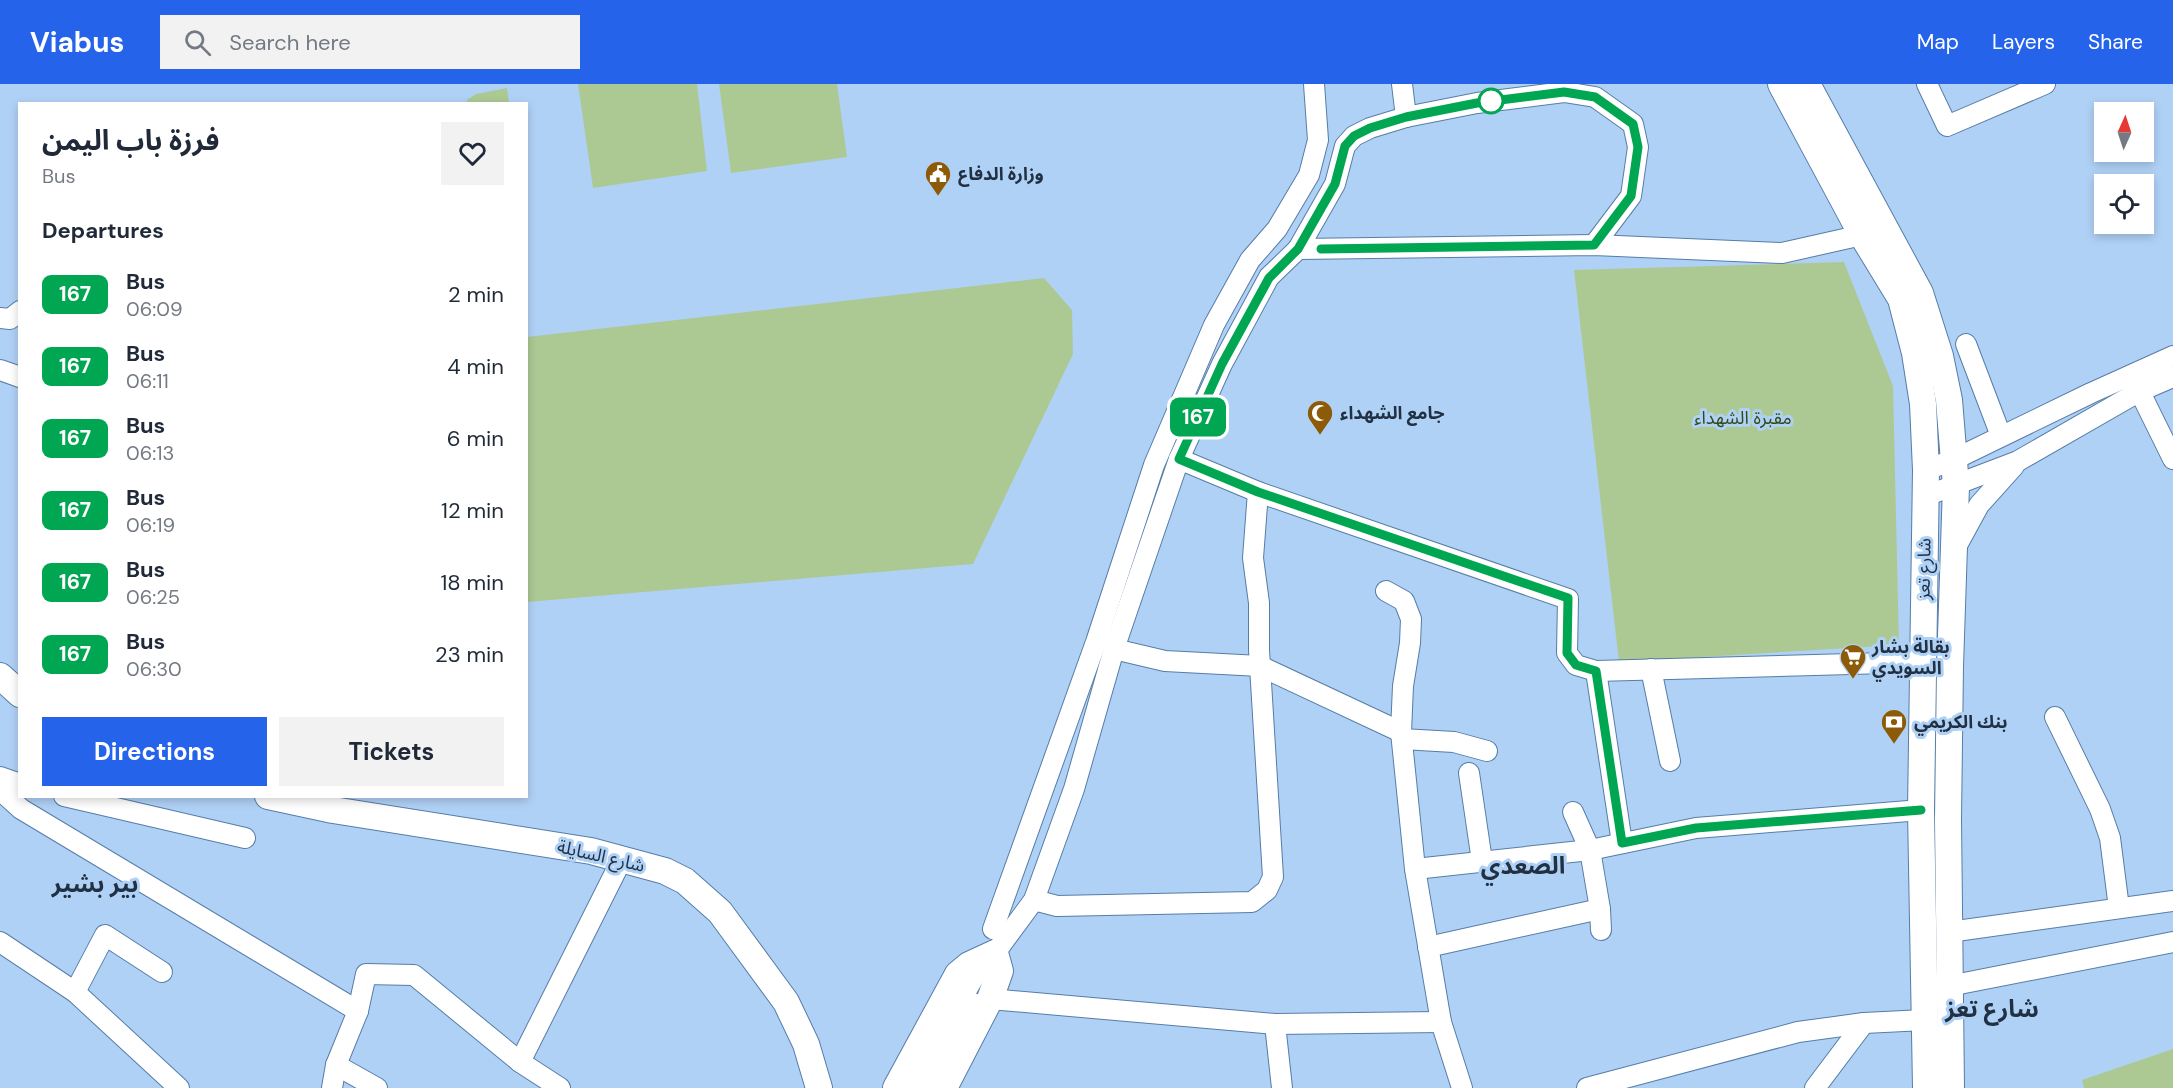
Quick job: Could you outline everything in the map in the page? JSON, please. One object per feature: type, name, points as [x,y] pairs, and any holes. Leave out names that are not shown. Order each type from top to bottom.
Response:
[{"type":"main road","name":"شارع تعز","points":[[1781,84],[1862,235],[1901,299],[1915,353],[1923,404],[1926,496],[1921,810],[1926,1088]]},
{"type":"main road","name":"شارع تعز","points":[[1807,84],[1920,293],[1940,356],[1949,400],[1956,486],[1948,819],[1951,1088]]},
{"type":"main road","points":[[0,676],[18,692]]},
{"type":"main road","name":"شارع السايلة","points":[[277,798],[333,810],[591,851],[665,871],[685,881],[720,912],[786,1002],[806,1044],[819,1088]]},
{"type":"main road","points":[[896,1088],[958,974],[969,965],[989,965],[944,1088]]},
{"type":"street","points":[[928,1088],[978,995],[989,965],[1159,454],[1214,325],[1250,260],[1277,229],[1309,175],[1318,140],[1314,84]]},
{"type":"street","points":[[1402,84],[1406,117]]},
{"type":"street","points":[[1927,84],[1947,126],[2045,84]]},
{"type":"street","points":[[911,1088],[989,965],[1034,900],[1074,789],[1114,649],[1179,459],[1222,364],[1269,278],[1298,249],[1335,184],[1345,146],[1354,136],[1370,128],[1406,117],[1477,103],[1564,92],[1595,97],[1633,124],[1638,147],[1631,196],[1594,245]]},
{"type":"street","points":[[1298,249],[1594,245],[1782,253],[1862,235]]},
{"type":"street","points":[[0,318],[10,319],[18,313]]},
{"type":"street","points":[[1966,344],[2001,436]]},
{"type":"street","points":[[1926,496],[2018,461],[2173,356]]},
{"type":"street","points":[[0,370],[18,376]]},
{"type":"street","points":[[1926,470],[1953,460],[2001,436],[2136,383],[2173,377]]},
{"type":"street","points":[[2136,383],[2173,459]]},
{"type":"street","points":[[2001,436],[1989,450],[1992,462],[2018,461]]},
{"type":"street","points":[[1179,459],[1258,492],[1568,598],[1567,653],[1576,665],[1596,671],[1923,662]]},
{"type":"street","points":[[1953,555],[1979,505],[2018,461]]},
{"type":"street","points":[[1034,900],[1057,906],[1252,902],[1267,890],[1273,878],[1260,666],[1259,603],[1253,558],[1258,492]]},
{"type":"street","points":[[1386,591],[1404,601],[1411,619],[1410,643],[1403,686],[1402,735],[1415,868],[1441,1022],[1462,1088]]},
{"type":"street","points":[[1114,649],[1165,661],[1260,666],[1402,735],[1454,742],[1487,751]]},
{"type":"street","points":[[1651,669],[1670,761]]},
{"type":"street","points":[[1596,671],[1622,843]]},
{"type":"street","points":[[2055,717],[2100,809],[2110,838],[2120,908]]},
{"type":"street","points":[[1468,773],[1482,861]]},
{"type":"street","points":[[0,777],[18,783]]},
{"type":"street","points":[[0,790],[21,809],[358,1011]]},
{"type":"street","points":[[73,798],[245,838]]},
{"type":"street","points":[[1415,868],[1590,850],[1696,828],[1921,810]]},
{"type":"street","points":[[1574,812],[1590,850],[1600,909],[1601,930]]},
{"type":"street","points":[[520,1062],[622,859]]},
{"type":"street","points":[[1949,932],[2173,901]]},
{"type":"street","points":[[1428,947],[1600,909]]},
{"type":"street","points":[[75,992],[105,935],[162,972]]},
{"type":"street","points":[[0,942],[75,992],[179,1088]]},
{"type":"street","points":[[1949,986],[2173,942]]},
{"type":"street","points":[[989,965],[1275,1024],[1441,1022]]},
{"type":"street","points":[[332,1088],[336,1065],[358,1011],[366,974],[414,975],[520,1062],[560,1088]]},
{"type":"street","points":[[1587,1088],[1798,1032],[1864,1023],[1924,1020]]},
{"type":"street","points":[[1815,1088],[1864,1023]]},
{"type":"street","points":[[1275,1024],[1282,1088]]},
{"type":"street","points":[[336,1065],[376,1088]]},
{"type":"green space","points":[[578,84],[697,84],[707,171],[593,188]]},
{"type":"green space","points":[[719,84],[837,84],[847,157],[731,173]]},
{"type":"green space","points":[[507,88],[509,102],[467,102],[476,94]]},
{"type":"green space","name":"مقبرة الشهداء","points":[[1844,262],[1893,386],[1899,645],[1619,662],[1574,270]]},
{"type":"green space","points":[[1044,278],[1072,310],[1073,354],[973,564],[528,602],[528,337]]},
{"type":"green space","points":[[2173,1049],[2173,1088],[2084,1088],[2082,1080]]},
{"type":"bus line","name":"167","points":[[1321,249],[1594,245],[1631,196],[1638,147],[1633,124],[1595,97],[1564,92],[1477,103],[1406,117],[1370,128],[1354,136],[1345,146],[1335,184],[1298,249],[1269,278],[1222,364],[1179,459],[1258,492],[1568,598],[1567,653],[1576,665],[1596,671],[1622,843],[1696,828],[1921,810]]},
{"type":"place","name":"وزارة الدفاع","points":[[938,197]]},
{"type":"place","name":"جامع الشهداء","points":[[1320,436]]},
{"type":"place","name":"بقالة بشار السويدي","points":[[1853,680]]},
{"type":"place","name":"بنك الكريمي","points":[[1894,745]]},
{"type":"district","name":"الصعدي","points":[[1523,866]]},
{"type":"district","name":"بير بشير","points":[[95,884]]},
{"type":"district","name":"شارع تعز","points":[[1992,1009]]}]
